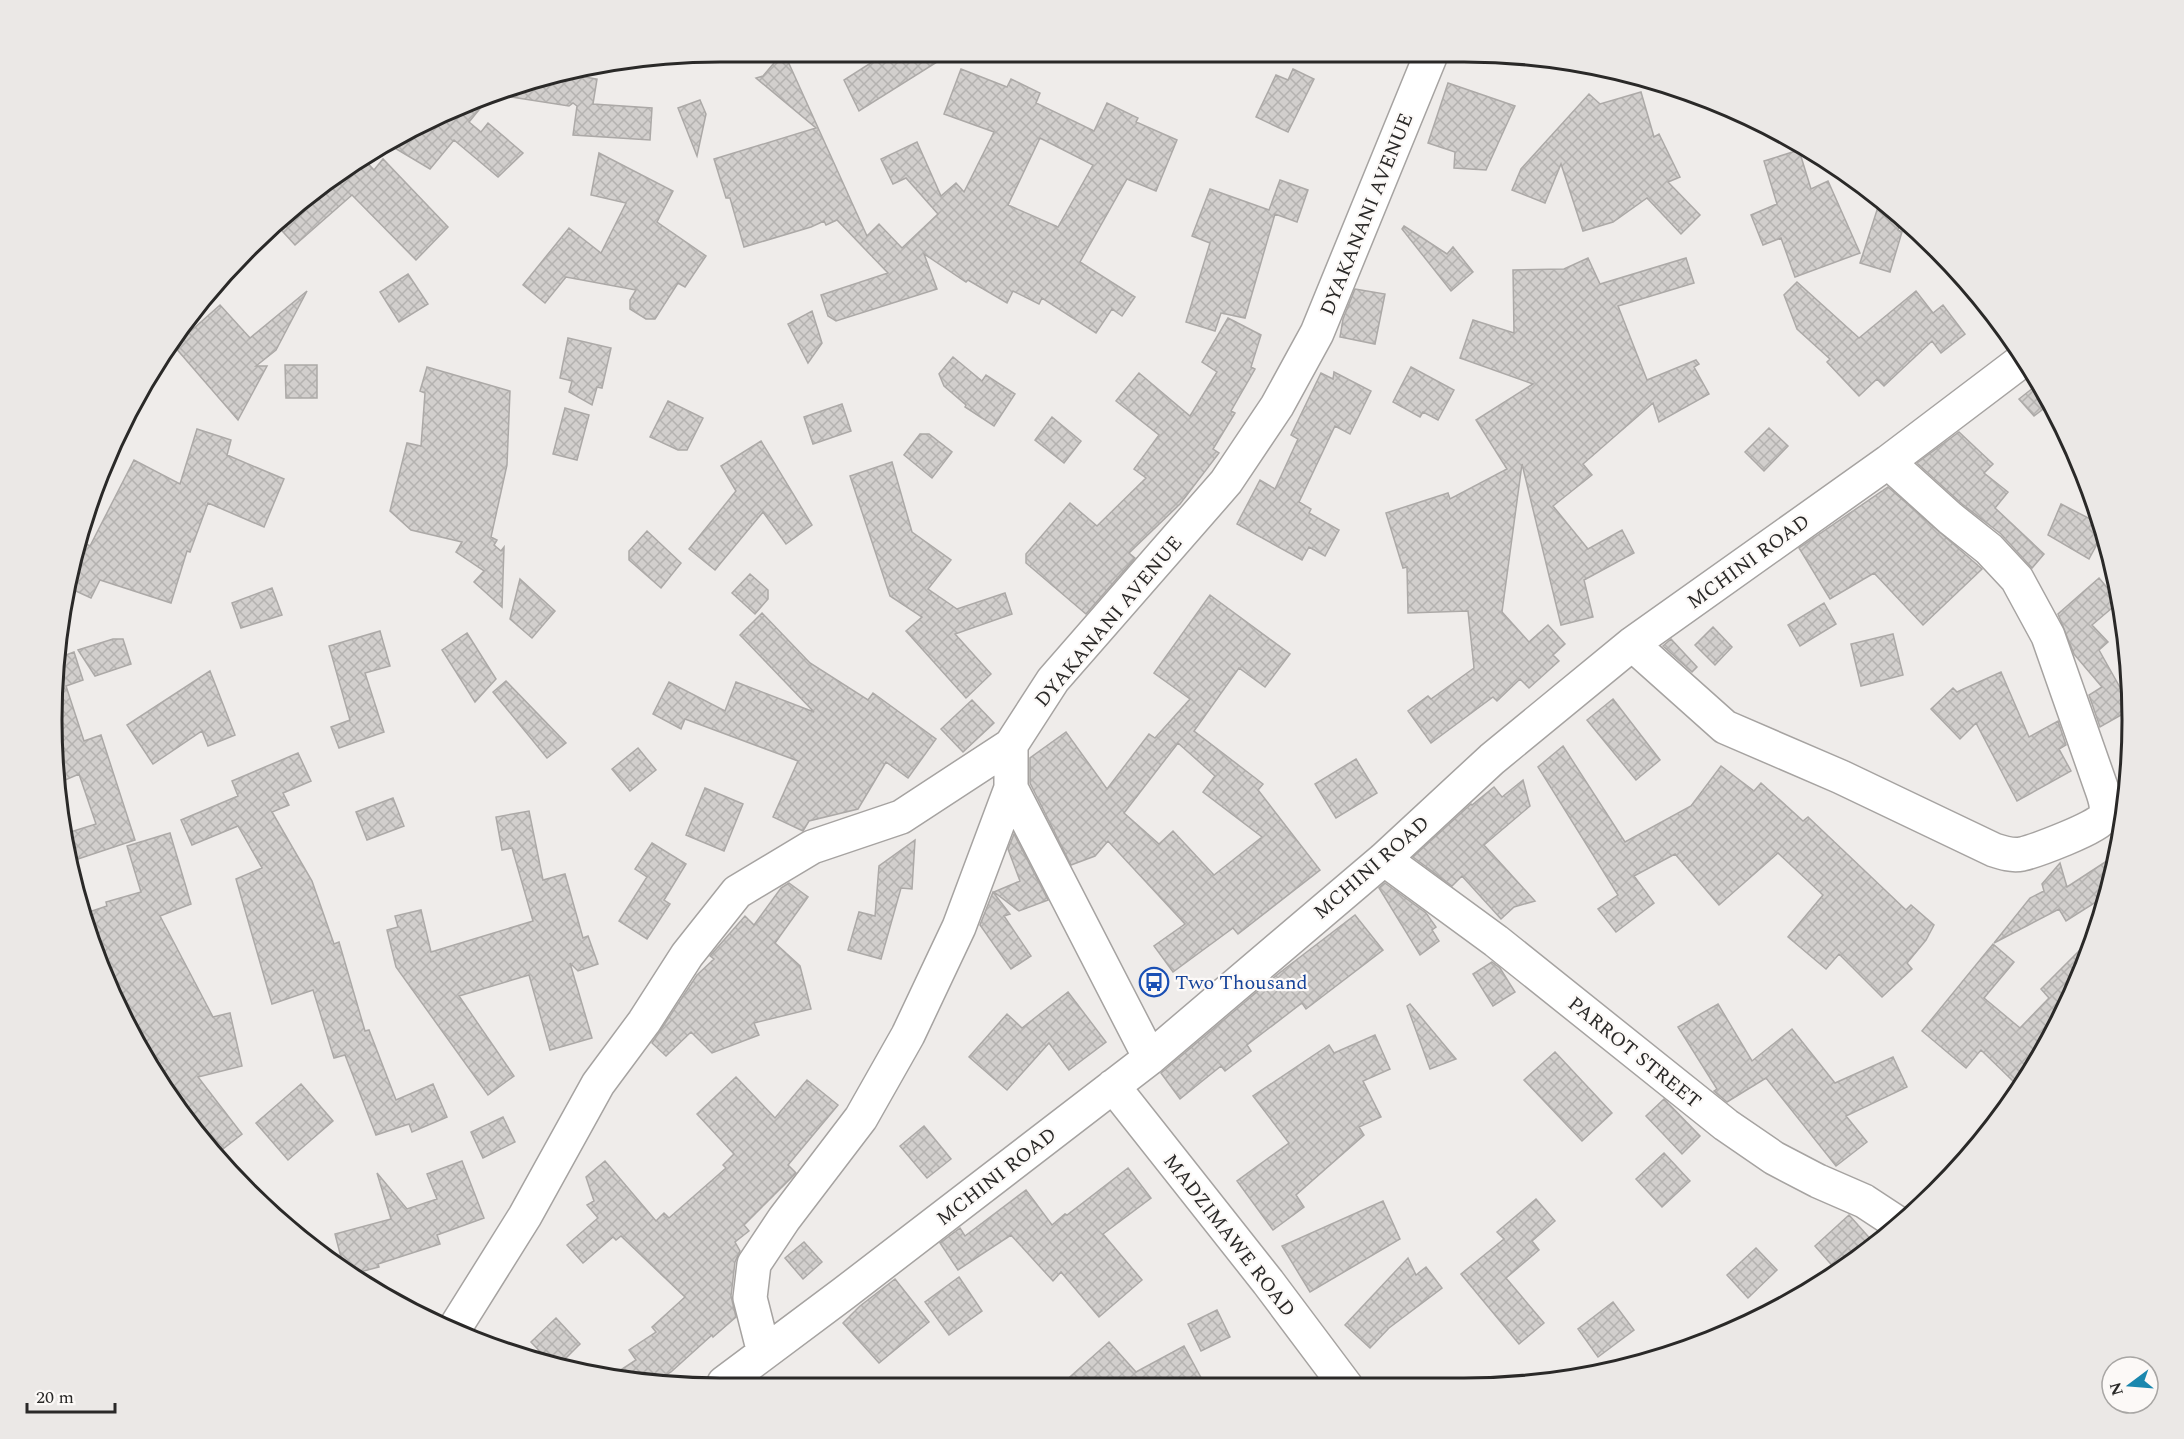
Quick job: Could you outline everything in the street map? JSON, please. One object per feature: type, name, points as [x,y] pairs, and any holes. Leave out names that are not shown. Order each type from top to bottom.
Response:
[{"type":"street","name":"DYAKANANI AVENUE","points":[[1011,745],[1053,680],[1226,482],[1277,406],[1317,333],[1428,62]]},
{"type":"street","name":"MCHINI ROAD","points":[[731,1378],[1150,1058],[1383,859],[1492,759],[1632,645],[1888,462],[2018,364]]},
{"type":"street","points":[[1632,645],[1725,727],[1841,777],[1994,850],[2008,854],[2022,854],[2093,827],[2103,819],[2106,811],[2101,787],[2048,636],[2017,579],[1989,549],[1950,518],[1888,462]]},
{"type":"street","points":[[764,1353],[750,1298],[754,1264],[784,1219],[861,1118],[908,1035],[959,927],[1011,788],[1011,745]]},
{"type":"street","points":[[458,1323],[525,1216],[598,1084],[644,1022],[687,956],[737,892],[812,847],[901,817],[1011,745]]},
{"type":"street","points":[[1011,788],[1150,1058]]},
{"type":"street","name":"PARROT STREET","points":[[1383,859],[1496,941],[1726,1125],[1774,1158],[1864,1201],[1892,1219]]},
{"type":"street","name":"MADZIMAWE ROAD","points":[[1113,1086],[1268,1282],[1340,1378]]},
{"type":"building","points":[[775,62],[788,62],[867,236],[879,224],[902,248],[938,214],[906,178],[893,184],[881,159],[917,142],[941,196],[956,183],[964,192],[994,132],[944,114],[961,69],[1007,87],[1011,79],[1040,93],[1036,103],[1094,131],[1107,103],[1138,118],[1136,122],[1177,140],[1156,191],[1127,179],[1080,262],[1135,297],[1122,316],[1112,309],[1096,333],[1042,298],[1039,304],[1013,291],[1007,303],[968,280],[966,282],[924,254],[937,289],[836,321],[828,316],[821,295],[888,273],[837,220],[826,225],[824,221],[744,247],[730,198],[726,198],[714,159],[816,128],[756,78],[763,76]],"holes":[[[1040,138],[1093,165],[1058,227],[1008,205]]]},
{"type":"building","points":[[872,62],[937,62],[859,111],[844,80]]},
{"type":"building","points":[[1293,69],[1314,79],[1288,132],[1256,117],[1276,75],[1288,80]]},
{"type":"building","points":[[581,76],[597,79],[593,104],[652,108],[650,140],[573,135],[577,106],[573,103],[569,106],[507,96]]},
{"type":"building","points":[[1448,83],[1515,106],[1486,170],[1454,168],[1455,152],[1428,143]]},
{"type":"building","points":[[1641,92],[1654,137],[1659,134],[1680,177],[1668,182],[1700,215],[1681,234],[1647,198],[1613,222],[1583,231],[1561,164],[1545,203],[1512,190],[1521,169],[1589,94],[1600,104]]},
{"type":"building","points":[[700,100],[706,114],[697,156],[678,108]]},
{"type":"building","points":[[482,107],[469,122],[481,132],[488,123],[523,153],[498,177],[454,140],[430,169],[394,148],[428,129]]},
{"type":"building","points":[[1796,151],[1800,154],[1811,189],[1828,181],[1860,253],[1795,277],[1781,238],[1763,245],[1751,215],[1777,204],[1764,161]]},
{"type":"building","points":[[599,153],[673,191],[657,222],[706,256],[685,287],[678,283],[655,319],[646,319],[630,309],[630,300],[636,290],[566,277],[545,303],[523,285],[569,228],[601,253],[626,203],[591,195]]},
{"type":"building","points":[[383,159],[448,227],[416,260],[352,195],[295,245],[281,230],[319,197],[354,172],[368,163],[374,170]]},
{"type":"building","points":[[1280,180],[1308,190],[1297,222],[1275,214],[1245,318],[1221,313],[1215,331],[1186,322],[1210,243],[1192,236],[1210,189],[1269,210]]},
{"type":"building","points":[[1878,208],[1899,226],[1898,230],[1902,232],[1890,272],[1860,263]]},
{"type":"building","points":[[1404,226],[1447,254],[1453,247],[1473,272],[1451,291],[1402,229]]},
{"type":"building","points":[[1588,258],[1600,284],[1686,258],[1694,283],[1618,306],[1647,380],[1696,360],[1699,364],[1694,367],[1709,394],[1659,422],[1653,403],[1583,464],[1592,475],[1553,506],[1588,549],[1622,530],[1634,553],[1584,580],[1593,617],[1561,625],[1522,464],[1502,612],[1529,642],[1548,625],[1565,644],[1553,655],[1559,661],[1529,688],[1520,679],[1497,701],[1493,697],[1431,743],[1408,711],[1428,696],[1431,699],[1474,668],[1468,611],[1408,613],[1407,567],[1403,568],[1386,513],[1448,493],[1450,499],[1507,469],[1476,420],[1533,384],[1460,358],[1473,320],[1514,333],[1513,270],[1564,269]]},
{"type":"building","points":[[408,274],[428,304],[399,322],[380,292]]},
{"type":"building","points":[[1797,282],[1859,338],[1916,291],[1933,313],[1943,305],[1965,334],[1941,353],[1932,341],[1884,386],[1877,379],[1859,396],[1827,362],[1830,359],[1797,329],[1784,295]]},
{"type":"building","points":[[1355,289],[1385,294],[1375,344],[1340,337],[1343,319]]},
{"type":"building","points":[[307,291],[276,350],[256,366],[267,366],[238,420],[176,348],[184,337],[220,305],[250,338]]},
{"type":"building","points":[[812,311],[822,343],[808,363],[788,324]]},
{"type":"building","points":[[1228,318],[1261,335],[1251,367],[1255,369],[1231,411],[1235,413],[1213,449],[1219,453],[1180,504],[1129,553],[1135,558],[1086,614],[1026,563],[1026,554],[1070,503],[1097,526],[1146,478],[1134,469],[1159,435],[1116,401],[1139,373],[1190,416],[1217,372],[1202,362]]},
{"type":"building","points":[[568,338],[611,348],[602,388],[597,387],[592,405],[569,392],[572,381],[560,378]]},
{"type":"building","points":[[953,357],[982,381],[986,375],[1015,394],[994,426],[965,407],[966,405],[944,386],[939,374]]},
{"type":"building","points":[[285,365],[317,365],[317,398],[286,398]]},
{"type":"building","points":[[427,367],[510,391],[507,465],[491,537],[497,540],[494,545],[501,551],[504,547],[502,607],[474,582],[484,571],[456,552],[462,542],[411,530],[390,511],[407,443],[421,446],[425,393],[420,391]]},
{"type":"building","points":[[1411,367],[1454,390],[1438,420],[1423,412],[1420,417],[1393,402]]},
{"type":"building","points":[[1334,372],[1371,391],[1350,434],[1335,426],[1299,502],[1311,509],[1309,513],[1339,530],[1325,556],[1309,547],[1302,560],[1237,524],[1260,480],[1275,489],[1298,439],[1291,435],[1321,373],[1333,379]]},
{"type":"building","points":[[2032,388],[2044,408],[2034,416],[2019,399]]},
{"type":"building","points":[[668,401],[703,418],[687,450],[678,450],[650,437]]},
{"type":"building","points":[[842,404],[851,431],[813,444],[804,417]]},
{"type":"building","points":[[565,408],[589,415],[577,460],[553,454]]},
{"type":"building","points":[[1052,417],[1081,441],[1064,463],[1035,440]]},
{"type":"building","points":[[1769,428],[1788,446],[1764,471],[1745,452]]},
{"type":"building","points":[[197,429],[231,440],[227,455],[284,479],[264,527],[208,503],[190,552],[187,551],[171,603],[100,580],[91,598],[74,590],[86,544],[90,546],[134,460],[180,484]]},
{"type":"building","points":[[1959,432],[1993,464],[1984,473],[2008,492],[1995,508],[2044,554],[2032,568],[2001,534],[1962,504],[1917,463]]},
{"type":"building","points":[[920,434],[929,434],[952,452],[932,478],[904,455]]},
{"type":"building","points":[[761,441],[812,525],[786,544],[763,512],[715,570],[689,549],[736,491],[721,466]]},
{"type":"building","points":[[892,462],[912,532],[951,560],[928,589],[957,609],[1005,593],[1012,614],[955,634],[991,674],[966,698],[906,631],[922,617],[890,596],[850,476]]},
{"type":"building","points":[[1888,487],[1982,569],[1923,625],[1874,573],[1830,599],[1799,548]]},
{"type":"building","points":[[2061,504],[2091,520],[2098,542],[2089,559],[2048,535]]},
{"type":"building","points":[[647,531],[681,563],[661,588],[629,560],[629,551]]},
{"type":"building","points":[[750,574],[768,590],[768,599],[755,614],[732,593]]},
{"type":"building","points":[[2099,578],[2110,591],[2113,607],[2092,625],[2108,642],[2099,650],[2121,690],[2122,715],[2100,727],[2089,695],[2102,687],[2074,654],[2058,614]]},
{"type":"building","points":[[520,579],[555,611],[532,638],[510,619]]},
{"type":"building","points":[[272,588],[282,615],[241,628],[232,603]]},
{"type":"building","points":[[1210,595],[1290,654],[1265,687],[1239,668],[1194,731],[1263,784],[1258,790],[1320,870],[1238,934],[1233,928],[1173,972],[1154,946],[1185,924],[1108,841],[1095,856],[1071,865],[1030,783],[1030,758],[1066,732],[1107,789],[1149,734],[1155,738],[1190,699],[1154,673]],"holes":[[[1178,743],[1215,776],[1203,792],[1262,837],[1214,875],[1173,831],[1159,844],[1124,813]]]},
{"type":"building","points":[[1824,603],[1836,624],[1800,646],[1788,625]]},
{"type":"building","points":[[762,613],[810,663],[868,700],[873,693],[936,739],[908,778],[886,762],[858,809],[809,821],[803,831],[773,817],[798,761],[685,719],[681,729],[653,714],[669,682],[725,711],[736,682],[814,712],[740,635]]},
{"type":"building","points":[[1713,627],[1732,647],[1715,665],[1695,645]]},
{"type":"building","points":[[380,631],[390,666],[365,673],[384,732],[339,748],[331,727],[350,720],[329,646]]},
{"type":"building","points":[[467,633],[496,679],[475,702],[442,650]]},
{"type":"building","points":[[1893,634],[1903,675],[1861,686],[1851,644]]},
{"type":"building","points":[[113,639],[123,639],[131,664],[95,676],[78,650]]},
{"type":"building","points":[[1671,639],[1697,667],[1692,672],[1663,646]]},
{"type":"building","points":[[74,652],[83,680],[66,686],[84,741],[101,735],[135,840],[77,859],[71,832],[96,824],[79,774],[65,780],[62,720],[65,655]]},
{"type":"building","points":[[210,671],[235,735],[208,746],[202,731],[153,764],[127,725]]},
{"type":"building","points":[[2001,672],[2029,737],[2058,721],[2066,745],[2059,749],[2071,771],[2017,801],[1976,723],[1960,739],[1931,709],[1953,688],[1957,692]]},
{"type":"building","points":[[506,681],[566,743],[547,758],[493,692]]},
{"type":"building","points":[[1613,699],[1660,760],[1636,780],[1587,720]]},
{"type":"building","points":[[972,700],[994,723],[963,752],[941,729]]},
{"type":"building","points":[[1563,746],[1625,842],[1691,806],[1721,766],[1754,791],[1761,783],[1803,821],[1808,817],[1906,910],[1911,905],[1934,925],[1926,940],[1907,963],[1912,969],[1882,997],[1839,954],[1826,969],[1788,937],[1823,895],[1778,853],[1719,905],[1675,854],[1634,876],[1654,903],[1616,932],[1598,909],[1618,895],[1538,767]]},
{"type":"building","points":[[638,748],[656,770],[630,791],[612,769]]},
{"type":"building","points":[[298,753],[311,781],[283,793],[289,805],[272,812],[312,881],[334,944],[339,942],[365,1031],[369,1030],[396,1100],[433,1084],[447,1117],[412,1132],[409,1124],[376,1135],[345,1055],[334,1058],[313,990],[272,1004],[236,879],[262,868],[238,826],[192,845],[181,820],[238,796],[232,781]]},
{"type":"building","points":[[1356,759],[1377,793],[1336,818],[1315,784]]},
{"type":"building","points":[[1523,780],[1530,806],[1484,845],[1535,901],[1514,907],[1501,919],[1462,876],[1452,886],[1413,857],[1471,804],[1494,787],[1502,797]]},
{"type":"building","points":[[705,788],[743,804],[724,851],[686,835]]},
{"type":"building","points":[[393,798],[404,826],[367,840],[356,812]]},
{"type":"building","points":[[529,811],[543,880],[565,874],[583,938],[588,936],[598,964],[578,971],[570,963],[592,1038],[550,1050],[529,975],[459,996],[514,1076],[488,1095],[396,967],[387,930],[398,927],[395,916],[421,910],[431,952],[533,921],[512,848],[502,850],[496,817]]},
{"type":"building","points":[[170,833],[191,904],[160,916],[213,1017],[230,1013],[242,1066],[198,1077],[242,1134],[222,1150],[172,1085],[150,1048],[129,1011],[96,931],[90,912],[107,906],[106,902],[141,892],[127,846]]},
{"type":"building","points":[[1014,834],[1048,900],[1019,911],[994,892],[1020,881],[1008,849]]},
{"type":"building","points":[[915,840],[912,889],[901,888],[881,959],[848,950],[859,912],[875,916],[879,866]]},
{"type":"building","points":[[652,843],[686,864],[664,900],[670,904],[647,939],[619,921],[647,877],[635,869]]},
{"type":"building","points":[[2107,861],[2097,902],[2066,921],[2059,909],[1994,943],[2030,898],[2044,891],[2042,884],[2060,863],[2067,887]]},
{"type":"building","points":[[789,883],[808,897],[775,943],[800,966],[811,1009],[754,1023],[759,1035],[712,1053],[691,1032],[666,1056],[652,1043],[697,975],[714,959],[710,956],[745,916],[754,925],[781,888]]},
{"type":"building","points":[[1385,883],[1426,913],[1436,927],[1432,930],[1439,941],[1420,955],[1379,888]]},
{"type":"building","points":[[993,892],[1010,914],[1004,916],[1031,956],[1011,969],[980,925]]},
{"type":"building","points":[[1355,915],[1383,950],[1306,1009],[1302,1003],[1247,1045],[1251,1051],[1225,1071],[1221,1066],[1180,1099],[1161,1073],[1278,974]]},
{"type":"building","points":[[1993,944],[2014,962],[1984,998],[2020,1028],[2049,998],[2041,989],[2081,949],[2055,1011],[2014,1082],[1981,1050],[1966,1068],[1922,1031]]},
{"type":"building","points":[[1492,962],[1500,968],[1515,992],[1493,1006],[1473,974]]},
{"type":"building","points":[[1068,992],[1106,1042],[1069,1070],[1049,1043],[1007,1090],[969,1057],[1007,1014],[1022,1028]]},
{"type":"building","points":[[1410,1004],[1456,1059],[1430,1069],[1407,1006]]},
{"type":"building","points":[[1718,1004],[1752,1061],[1792,1029],[1835,1083],[1893,1057],[1907,1087],[1846,1116],[1867,1142],[1836,1166],[1766,1078],[1727,1102],[1714,1091],[1717,1089],[1678,1027]]},
{"type":"building","points":[[1375,1035],[1390,1069],[1363,1081],[1381,1117],[1359,1127],[1364,1135],[1296,1195],[1304,1207],[1273,1230],[1237,1181],[1289,1143],[1253,1096],[1329,1045],[1334,1053]]},
{"type":"building","points":[[1555,1052],[1612,1113],[1582,1141],[1524,1080]]},
{"type":"building","points":[[736,1077],[775,1118],[807,1080],[838,1105],[788,1165],[796,1173],[744,1225],[749,1231],[735,1242],[740,1251],[735,1262],[731,1296],[736,1317],[666,1375],[621,1370],[636,1360],[629,1350],[656,1332],[652,1327],[685,1297],[621,1236],[616,1240],[613,1237],[583,1263],[567,1245],[598,1218],[587,1205],[594,1201],[586,1177],[605,1161],[656,1221],[664,1213],[669,1218],[726,1168],[723,1165],[734,1154],[697,1114]]},
{"type":"building","points":[[301,1084],[333,1121],[288,1160],[256,1123]]},
{"type":"building","points":[[1664,1099],[1700,1136],[1682,1154],[1646,1116]]},
{"type":"building","points":[[503,1117],[515,1142],[483,1158],[471,1132]]},
{"type":"building","points":[[924,1126],[951,1159],[927,1178],[900,1146]]},
{"type":"building","points":[[1664,1153],[1690,1181],[1662,1207],[1636,1179]]},
{"type":"building","points":[[462,1161],[484,1218],[437,1235],[440,1244],[378,1264],[379,1267],[361,1272],[341,1258],[335,1234],[391,1219],[377,1173],[407,1209],[437,1199],[427,1174]]},
{"type":"building","points":[[1128,1168],[1151,1198],[1103,1234],[1142,1280],[1099,1317],[1061,1272],[1053,1281],[1011,1235],[958,1270],[940,1243],[960,1228],[965,1236],[1026,1190],[1052,1225]]},
{"type":"building","points":[[1536,1199],[1555,1221],[1532,1241],[1539,1250],[1506,1278],[1544,1323],[1519,1344],[1461,1274],[1504,1239],[1497,1232]]},
{"type":"building","points":[[1383,1201],[1400,1239],[1310,1292],[1282,1246]]},
{"type":"building","points":[[1849,1215],[1870,1238],[1832,1265],[1815,1246]]},
{"type":"building","points":[[804,1242],[822,1262],[803,1279],[785,1258]]},
{"type":"building","points":[[1756,1248],[1777,1270],[1748,1298],[1727,1275]]},
{"type":"building","points":[[1408,1258],[1416,1275],[1426,1267],[1442,1288],[1389,1328],[1370,1348],[1345,1325]]},
{"type":"building","points":[[959,1277],[982,1311],[949,1335],[925,1302]]},
{"type":"building","points":[[895,1279],[929,1322],[879,1363],[843,1323],[860,1306]]},
{"type":"building","points":[[1613,1302],[1634,1330],[1598,1357],[1578,1329]]},
{"type":"building","points":[[1217,1310],[1230,1337],[1201,1351],[1188,1324]]},
{"type":"building","points":[[556,1318],[580,1344],[565,1359],[541,1353],[531,1342]]},
{"type":"building","points":[[1109,1342],[1136,1372],[1184,1346],[1201,1378],[1069,1378]]},
{"type":"place","name":"Two Thousand","points":[[1154,982]]}]
